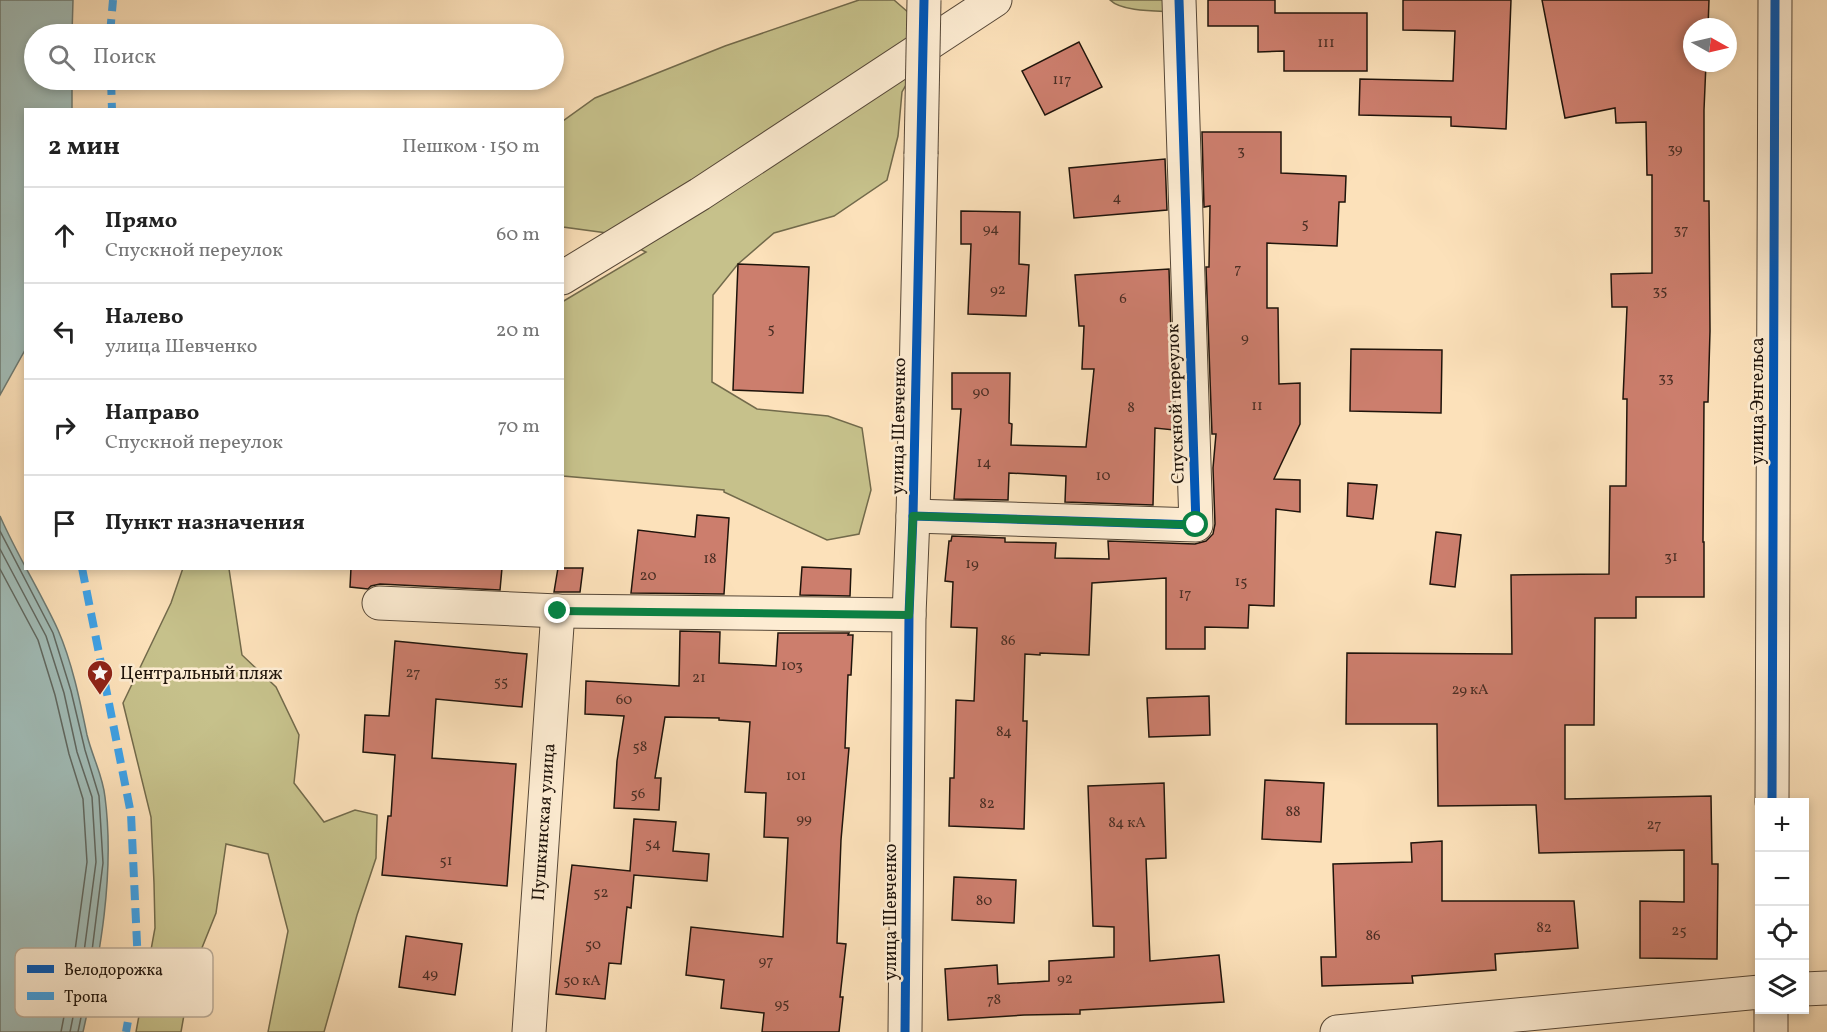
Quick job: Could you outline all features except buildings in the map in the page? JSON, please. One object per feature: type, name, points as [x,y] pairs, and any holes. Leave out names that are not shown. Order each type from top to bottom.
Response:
[{"type":"street","name":"улица Шевченко","points":[[905,1032],[909,615],[924,0]]},
{"type":"street","points":[[564,277],[732,173],[995,0]]},
{"type":"street","name":"Спускной переулок","points":[[913,516],[1196,525],[1179,0]]},
{"type":"street","name":"улица Энгельса","points":[[1772,798],[1775,0]]},
{"type":"street","points":[[379,603],[558,611],[909,615]]},
{"type":"street","name":"Пушкинская улица","points":[[529,1032],[558,611]]},
{"type":"street","points":[[1809,989],[1827,988]]},
{"type":"street","points":[[1336,1032],[1755,992]]},
{"type":"street","points":[[1771,1014],[1771,1032]]},
{"type":"shaded area","points":[[859,0],[894,0],[909,13],[914,71],[902,92],[898,136],[887,180],[834,216],[774,233],[738,264],[713,295],[712,382],[757,409],[828,416],[862,428],[871,490],[859,534],[827,540],[724,490],[564,476],[564,301],[646,252],[607,233],[564,227],[564,120],[595,98],[725,46]]},
{"type":"shaded area","points":[[1110,0],[1183,0],[1174,12],[1131,9]]},
{"type":"shaded area","points":[[182,570],[229,570],[242,655],[276,687],[299,735],[294,783],[324,822],[355,810],[377,815],[376,858],[357,915],[324,1032],[268,1032],[288,931],[268,854],[226,844],[216,913],[202,948],[151,948],[155,928],[151,817],[123,703],[171,603]]},
{"type":"shaded area","points":[[139,1017],[184,1017],[181,1032],[136,1032]]},
{"type":"water","points":[[0,0],[73,0],[72,24],[24,24],[24,90],[72,90],[72,108],[24,108],[24,352],[0,395]]},
{"type":"water","points":[[0,516],[24,564],[24,570],[27,570],[63,642],[89,743],[104,789],[108,856],[99,948],[15,948],[15,1017],[86,1017],[83,1032],[0,1032]]},
{"type":"marked path","points":[[111,24],[113,0]]},
{"type":"marked path","points":[[111,90],[112,108]]},
{"type":"marked path","points":[[82,570],[131,814],[137,948]]},
{"type":"marked path","points":[[126,1032],[129,1017]]},
{"type":"cycle path","points":[[905,1032],[909,615],[924,0]]},
{"type":"cycle path","points":[[913,516],[1196,525],[1179,0]]},
{"type":"cycle path","points":[[1772,798],[1775,0]]},
{"type":"place","name":"Центральный пляж","points":[[100,696]]},
{"type":"route","points":[[558,611],[909,615],[913,516],[1196,525]]}]
